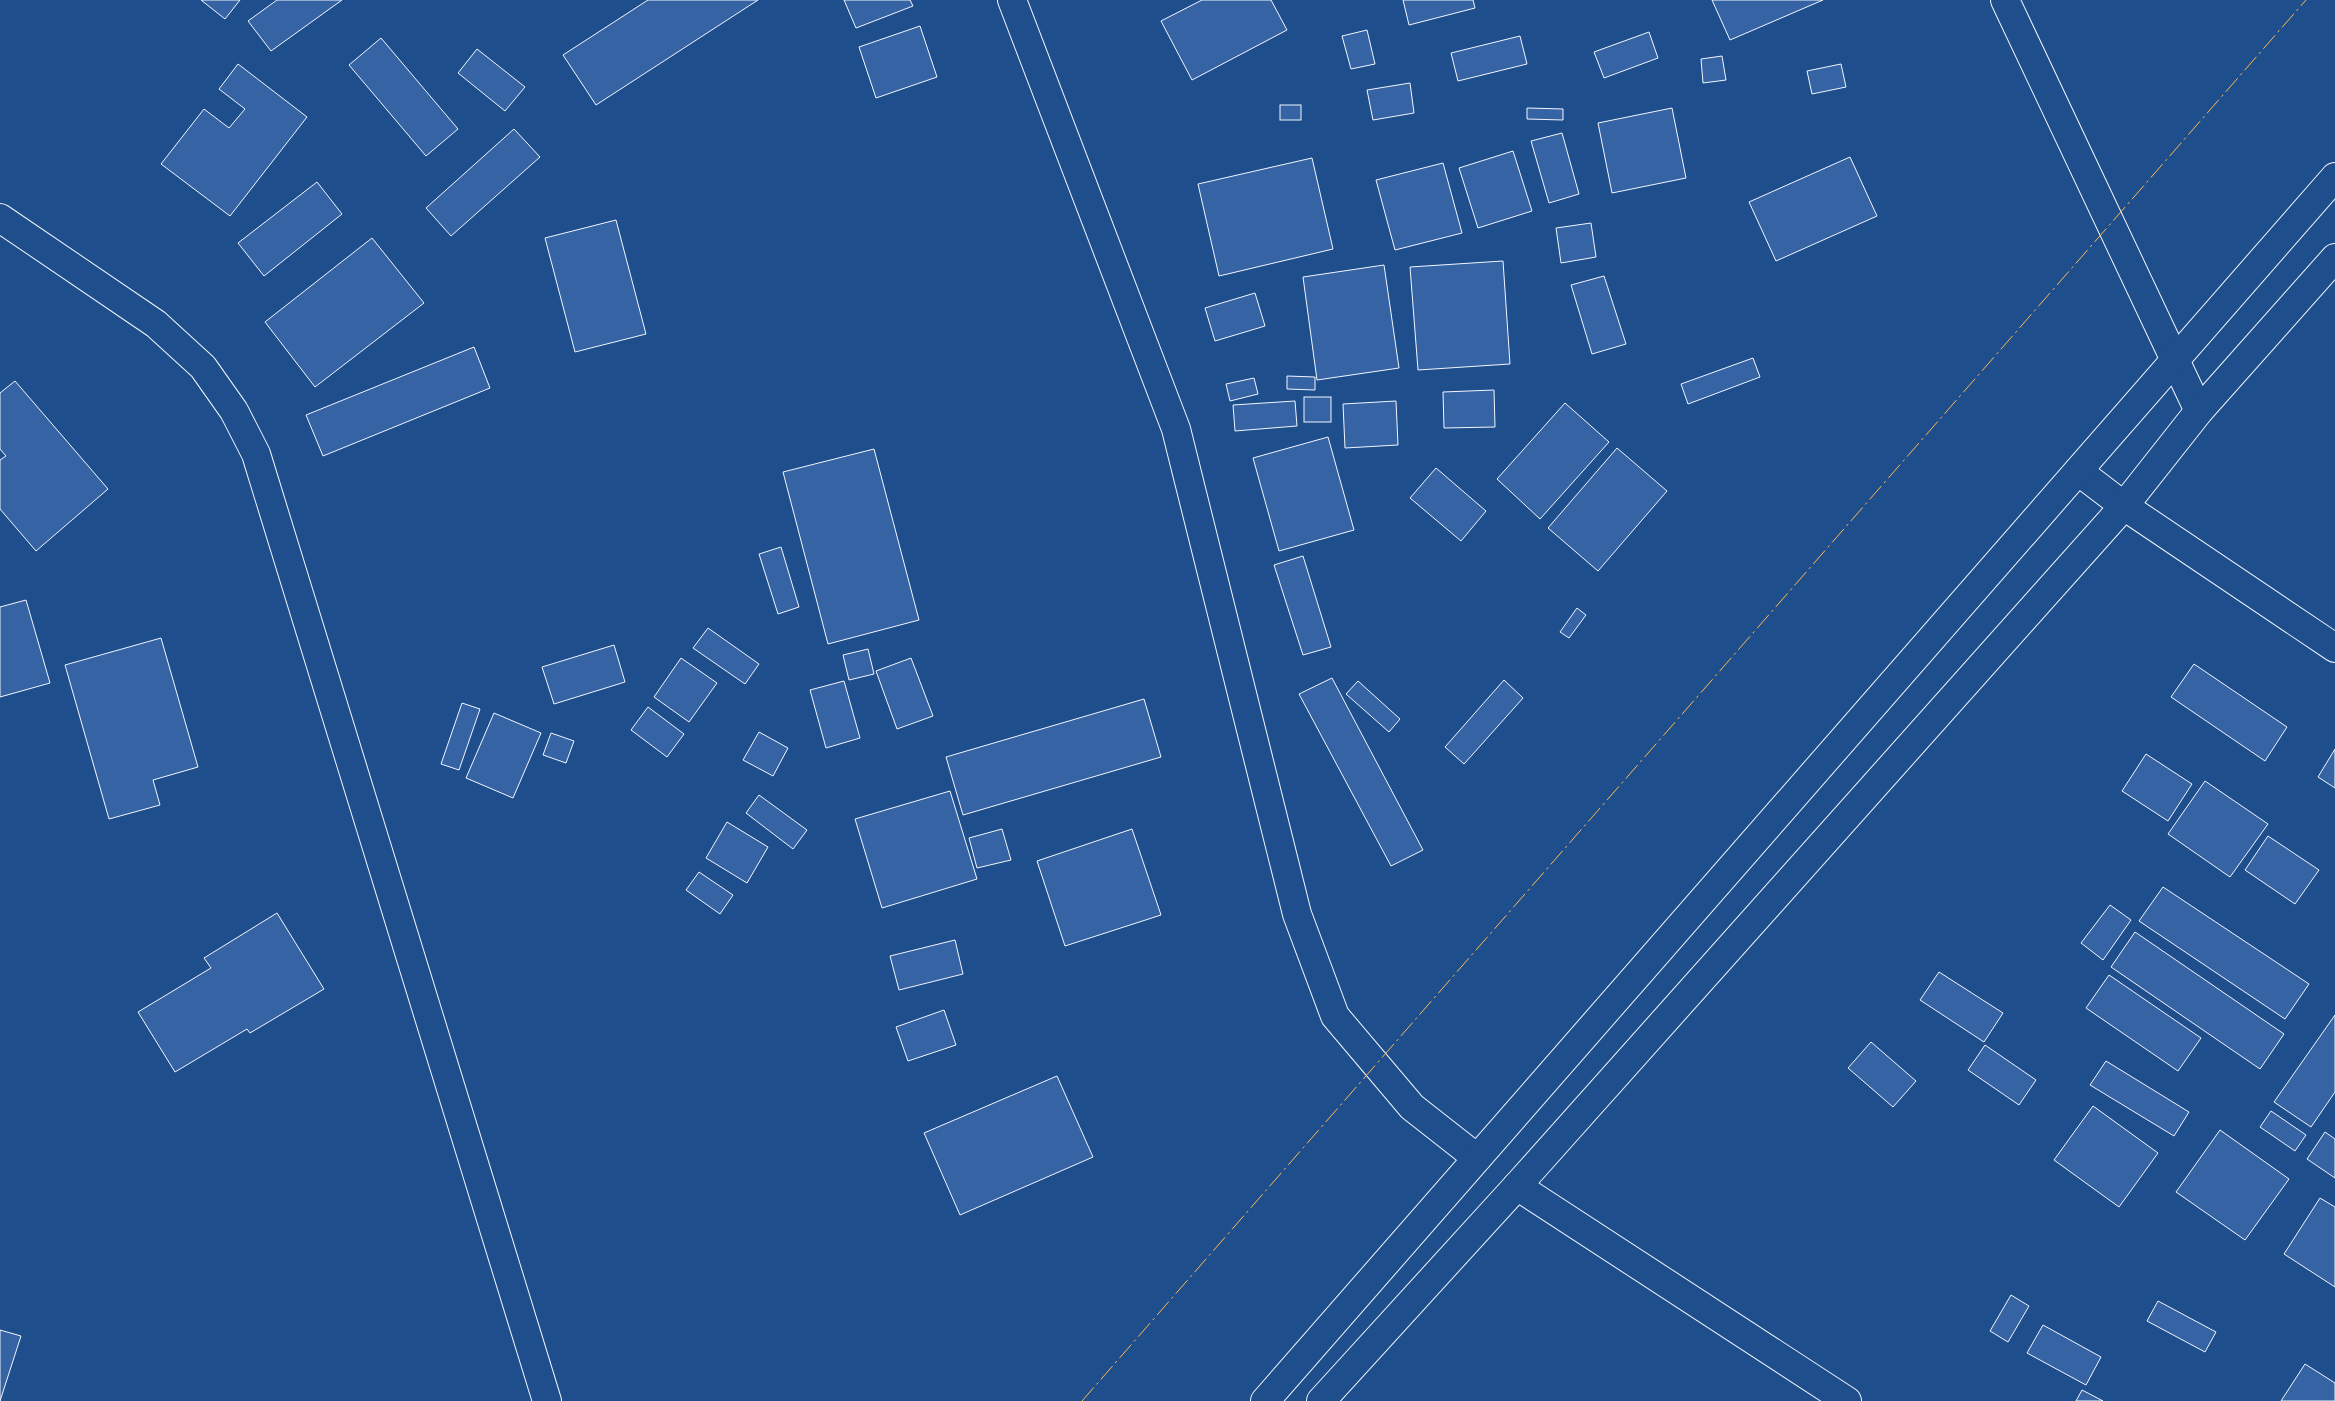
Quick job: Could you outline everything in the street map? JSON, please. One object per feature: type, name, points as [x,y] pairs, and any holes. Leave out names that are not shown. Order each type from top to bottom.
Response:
[{"type":"street","points":[[1012,0],[1176,429],[1297,914],[1335,1016],[1412,1107],[1477,1158]]},
{"type":"street","points":[[2005,0],[2199,411]]},
{"type":"street","points":[[1264,1401],[2335,177]]},
{"type":"street","points":[[0,218],[156,324],[203,367],[234,411],[256,454],[547,1401]]},
{"type":"street","points":[[1321,1401],[1517,1186],[2124,506],[2199,411],[2335,258]]},
{"type":"street","points":[[2078,471],[2124,506],[2335,648]]},
{"type":"street","points":[[1517,1186],[1847,1401]]},
{"type":"building","points":[[201,0],[240,0],[225,19]]},
{"type":"building","points":[[277,0],[342,0],[271,51],[248,21]]},
{"type":"building","points":[[648,0],[758,0],[596,105],[563,55]]},
{"type":"building","points":[[844,0],[910,0],[913,6],[856,28]]},
{"type":"building","points":[[1202,0],[1271,0],[1287,30],[1192,80],[1161,21]]},
{"type":"building","points":[[1403,0],[1473,0],[1475,8],[1409,25]]},
{"type":"building","points":[[1712,0],[1823,0],[1730,40]]},
{"type":"building","points":[[920,26],[937,77],[876,98],[859,47]]},
{"type":"building","points":[[1367,30],[1375,64],[1351,69],[1342,36]]},
{"type":"building","points":[[1649,32],[1658,58],[1604,78],[1594,52]]},
{"type":"building","points":[[1520,36],[1527,64],[1458,81],[1451,53]]},
{"type":"building","points":[[381,38],[458,129],[426,156],[349,65]]},
{"type":"building","points":[[477,49],[525,87],[505,111],[458,73]]},
{"type":"building","points":[[1722,56],[1726,80],[1703,83],[1701,59]]},
{"type":"building","points":[[238,64],[307,117],[230,216],[161,164],[204,109],[229,128],[245,109],[219,89]]},
{"type":"building","points":[[1841,64],[1846,87],[1812,94],[1807,71]]},
{"type":"building","points":[[1410,83],[1414,113],[1373,120],[1367,90]]},
{"type":"building","points":[[1280,105],[1301,105],[1301,120],[1280,120]]},
{"type":"building","points":[[1527,108],[1563,109],[1563,120],[1527,119]]},
{"type":"building","points":[[1672,108],[1686,178],[1612,193],[1598,123]]},
{"type":"building","points":[[514,129],[540,157],[451,236],[426,208]]},
{"type":"building","points":[[1562,133],[1579,194],[1549,203],[1531,141]]},
{"type":"building","points":[[1513,151],[1532,211],[1478,228],[1459,168]]},
{"type":"building","points":[[1850,157],[1877,216],[1776,261],[1749,202]]},
{"type":"building","points":[[1312,158],[1333,249],[1219,276],[1198,184]]},
{"type":"building","points":[[1443,163],[1462,233],[1395,250],[1376,180]]},
{"type":"building","points":[[317,182],[342,214],[264,276],[238,243]]},
{"type":"building","points":[[616,220],[646,334],[575,352],[545,238]]},
{"type":"building","points":[[1591,223],[1596,257],[1561,263],[1556,228]]},
{"type":"building","points":[[372,238],[424,303],[315,387],[265,322]]},
{"type":"building","points":[[1503,261],[1510,364],[1418,370],[1410,267]]},
{"type":"building","points":[[1384,265],[1399,368],[1317,380],[1303,277]]},
{"type":"building","points":[[1604,276],[1626,344],[1592,354],[1571,285]]},
{"type":"building","points":[[1255,293],[1265,326],[1215,341],[1205,308]]},
{"type":"building","points":[[474,347],[490,388],[323,456],[306,415]]},
{"type":"building","points":[[1753,358],[1760,377],[1688,404],[1681,384]]},
{"type":"building","points":[[1287,376],[1315,377],[1315,390],[1287,389]]},
{"type":"building","points":[[1254,378],[1258,394],[1230,401],[1226,384]]},
{"type":"building","points":[[15,381],[108,489],[36,551],[0,509],[0,460],[6,456],[0,449],[0,393]]},
{"type":"building","points":[[1494,390],[1495,427],[1444,428],[1443,392]]},
{"type":"building","points":[[1304,397],[1331,397],[1331,422],[1304,422]]},
{"type":"building","points":[[1295,401],[1297,426],[1235,431],[1233,405]]},
{"type":"building","points":[[1396,401],[1398,445],[1345,448],[1343,404]]},
{"type":"building","points":[[1565,403],[1609,442],[1540,519],[1497,479]]},
{"type":"building","points":[[1328,437],[1354,530],[1279,551],[1253,458]]},
{"type":"building","points":[[1617,448],[1667,491],[1598,571],[1548,528]]},
{"type":"building","points":[[874,449],[919,620],[828,644],[783,472]]},
{"type":"building","points":[[1436,468],[1486,511],[1461,541],[1410,498]]},
{"type":"building","points":[[781,547],[799,607],[778,614],[759,554]]},
{"type":"building","points":[[1303,556],[1331,647],[1303,655],[1274,565]]},
{"type":"building","points":[[26,600],[50,683],[0,697],[0,607]]},
{"type":"building","points":[[1577,608],[1586,615],[1569,638],[1560,632]]},
{"type":"building","points":[[708,628],[759,664],[745,684],[693,648]]},
{"type":"building","points":[[161,638],[198,767],[153,780],[160,805],[109,819],[65,665]]},
{"type":"building","points":[[614,645],[625,682],[554,704],[542,667]]},
{"type":"building","points":[[868,649],[874,674],[849,680],[843,655]]},
{"type":"building","points":[[681,658],[717,683],[689,722],[654,697]]},
{"type":"building","points":[[911,658],[933,716],[897,729],[876,671]]},
{"type":"building","points":[[2194,664],[2287,727],[2265,761],[2171,697]]},
{"type":"building","points":[[1332,678],[1423,850],[1391,866],[1299,694]]},
{"type":"building","points":[[1504,680],[1523,698],[1464,764],[1445,747]]},
{"type":"building","points":[[844,681],[860,738],[826,748],[810,690]]},
{"type":"building","points":[[1358,681],[1400,719],[1389,732],[1346,694]]},
{"type":"building","points":[[1144,699],[1161,757],[963,815],[946,757]]},
{"type":"building","points":[[462,703],[480,709],[459,770],[441,764]]},
{"type":"building","points":[[648,707],[684,734],[667,757],[631,730]]},
{"type":"building","points":[[494,713],[541,733],[513,798],[466,778]]},
{"type":"building","points":[[759,732],[788,748],[773,776],[743,760]]},
{"type":"building","points":[[551,733],[574,741],[566,763],[543,755]]},
{"type":"building","points":[[2335,749],[2335,788],[2318,777]]},
{"type":"building","points":[[2146,754],[2192,784],[2168,821],[2122,791]]},
{"type":"building","points":[[2205,781],[2268,824],[2230,877],[2168,834]]},
{"type":"building","points":[[950,791],[977,879],[882,908],[855,819]]},
{"type":"building","points":[[759,795],[807,830],[793,849],[746,813]]},
{"type":"building","points":[[727,822],[768,847],[747,883],[706,858]]},
{"type":"building","points":[[1002,829],[1011,860],[977,868],[969,838]]},
{"type":"building","points":[[1132,829],[1161,915],[1065,946],[1037,861]]},
{"type":"building","points":[[2268,836],[2319,870],[2295,904],[2245,870]]},
{"type":"building","points":[[699,872],[733,895],[720,914],[686,890]]},
{"type":"building","points":[[2163,887],[2309,984],[2285,1019],[2139,921]]},
{"type":"building","points":[[2110,905],[2131,920],[2103,960],[2081,943]]},
{"type":"building","points":[[277,913],[324,989],[250,1033],[247,1029],[175,1072],[138,1012],[211,968],[204,958]]},
{"type":"building","points":[[2135,932],[2284,1034],[2260,1069],[2111,967]]},
{"type":"building","points":[[955,940],[963,974],[899,990],[890,956]]},
{"type":"building","points":[[1939,972],[2003,1013],[1984,1042],[1920,1000]]},
{"type":"building","points":[[2109,975],[2201,1038],[2178,1071],[2086,1008]]},
{"type":"building","points":[[944,1010],[956,1045],[908,1061],[896,1027]]},
{"type":"building","points":[[2335,1015],[2335,1092],[2311,1127],[2274,1102]]},
{"type":"building","points":[[1871,1042],[1916,1081],[1893,1107],[1848,1068]]},
{"type":"building","points":[[1985,1045],[2036,1080],[2019,1105],[1968,1070]]},
{"type":"building","points":[[2106,1061],[2189,1112],[2174,1136],[2090,1085]]},
{"type":"building","points":[[1057,1076],[1093,1157],[960,1215],[924,1133]]},
{"type":"building","points":[[2093,1106],[2158,1153],[2119,1207],[2054,1160]]},
{"type":"building","points":[[2271,1111],[2306,1135],[2295,1151],[2260,1127]]},
{"type":"building","points":[[2220,1130],[2289,1179],[2245,1240],[2176,1192]]},
{"type":"building","points":[[2325,1132],[2335,1139],[2335,1178],[2307,1159]]},
{"type":"building","points":[[2320,1198],[2335,1207],[2335,1287],[2284,1254]]},
{"type":"building","points":[[2011,1295],[2029,1306],[2008,1342],[1990,1331]]},
{"type":"building","points":[[2158,1301],[2216,1332],[2205,1352],[2147,1321]]},
{"type":"building","points":[[2043,1325],[2101,1357],[2086,1385],[2027,1353]]},
{"type":"building","points":[[0,1330],[21,1336],[0,1401]]},
{"type":"building","points":[[2305,1364],[2335,1383],[2335,1401],[2281,1401]]},
{"type":"building","points":[[2082,1390],[2103,1401],[2076,1401]]},
{"type":"power","points":[[1082,1401],[2306,0]]}]
